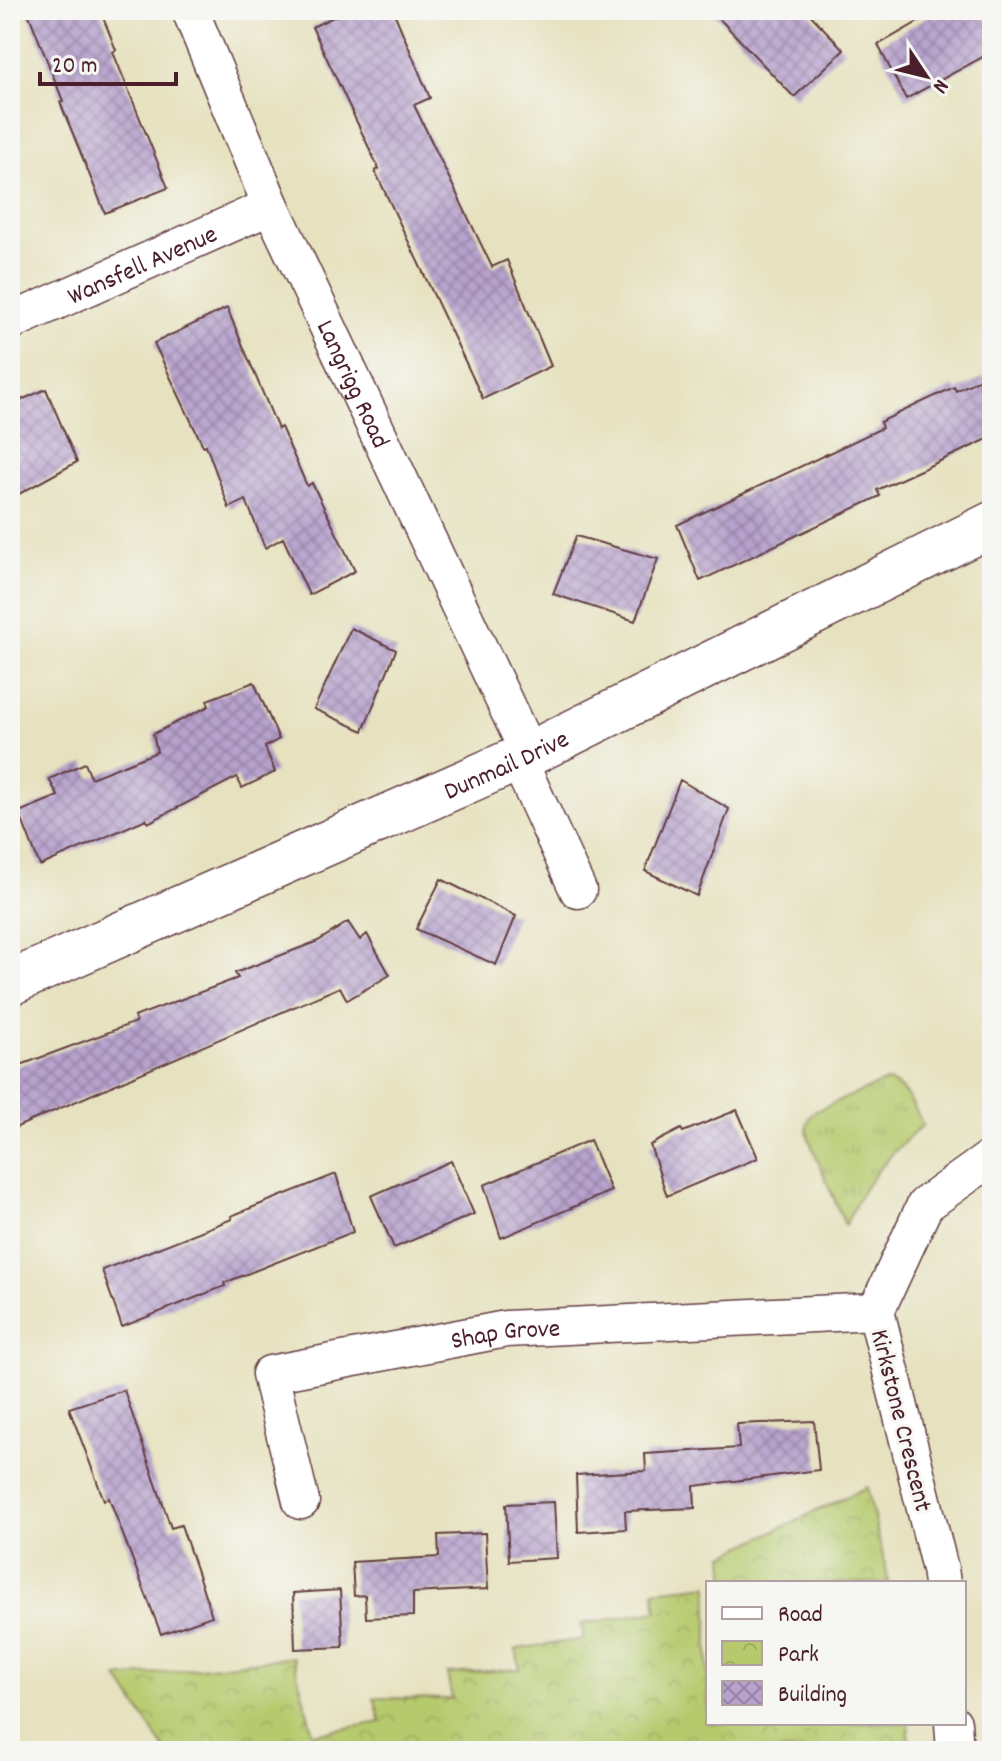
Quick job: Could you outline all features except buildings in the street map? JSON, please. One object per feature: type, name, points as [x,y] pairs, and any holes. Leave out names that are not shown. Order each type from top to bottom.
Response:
[{"type":"street","name":"Langrigg Road","points":[[190,10],[271,206],[523,757],[578,890]]},
{"type":"street","name":"Wansfell Avenue","points":[[10,322],[271,206]]},
{"type":"street","name":"Dunmail Drive","points":[[10,983],[523,757],[992,524]]},
{"type":"street","name":"Kirkstone Crescent","points":[[942,1581],[876,1311],[925,1205],[992,1157]]},
{"type":"street","name":"Shap Grove","points":[[301,1501],[270,1374],[506,1329],[876,1311]]},
{"type":"street","points":[[953,1725],[955,1751]]},
{"type":"green space","points":[[890,1082],[906,1095],[923,1125],[872,1178],[845,1225],[809,1140],[808,1122],[815,1111]]},
{"type":"green space","points":[[867,1487],[889,1581],[726,1581],[724,1555]]},
{"type":"green space","points":[[706,1585],[706,1725],[909,1725],[909,1751],[166,1751],[118,1678],[293,1657],[313,1734],[381,1722],[374,1698],[452,1699],[447,1674],[520,1669],[516,1649],[584,1639],[581,1624],[657,1611],[654,1591]]}]
